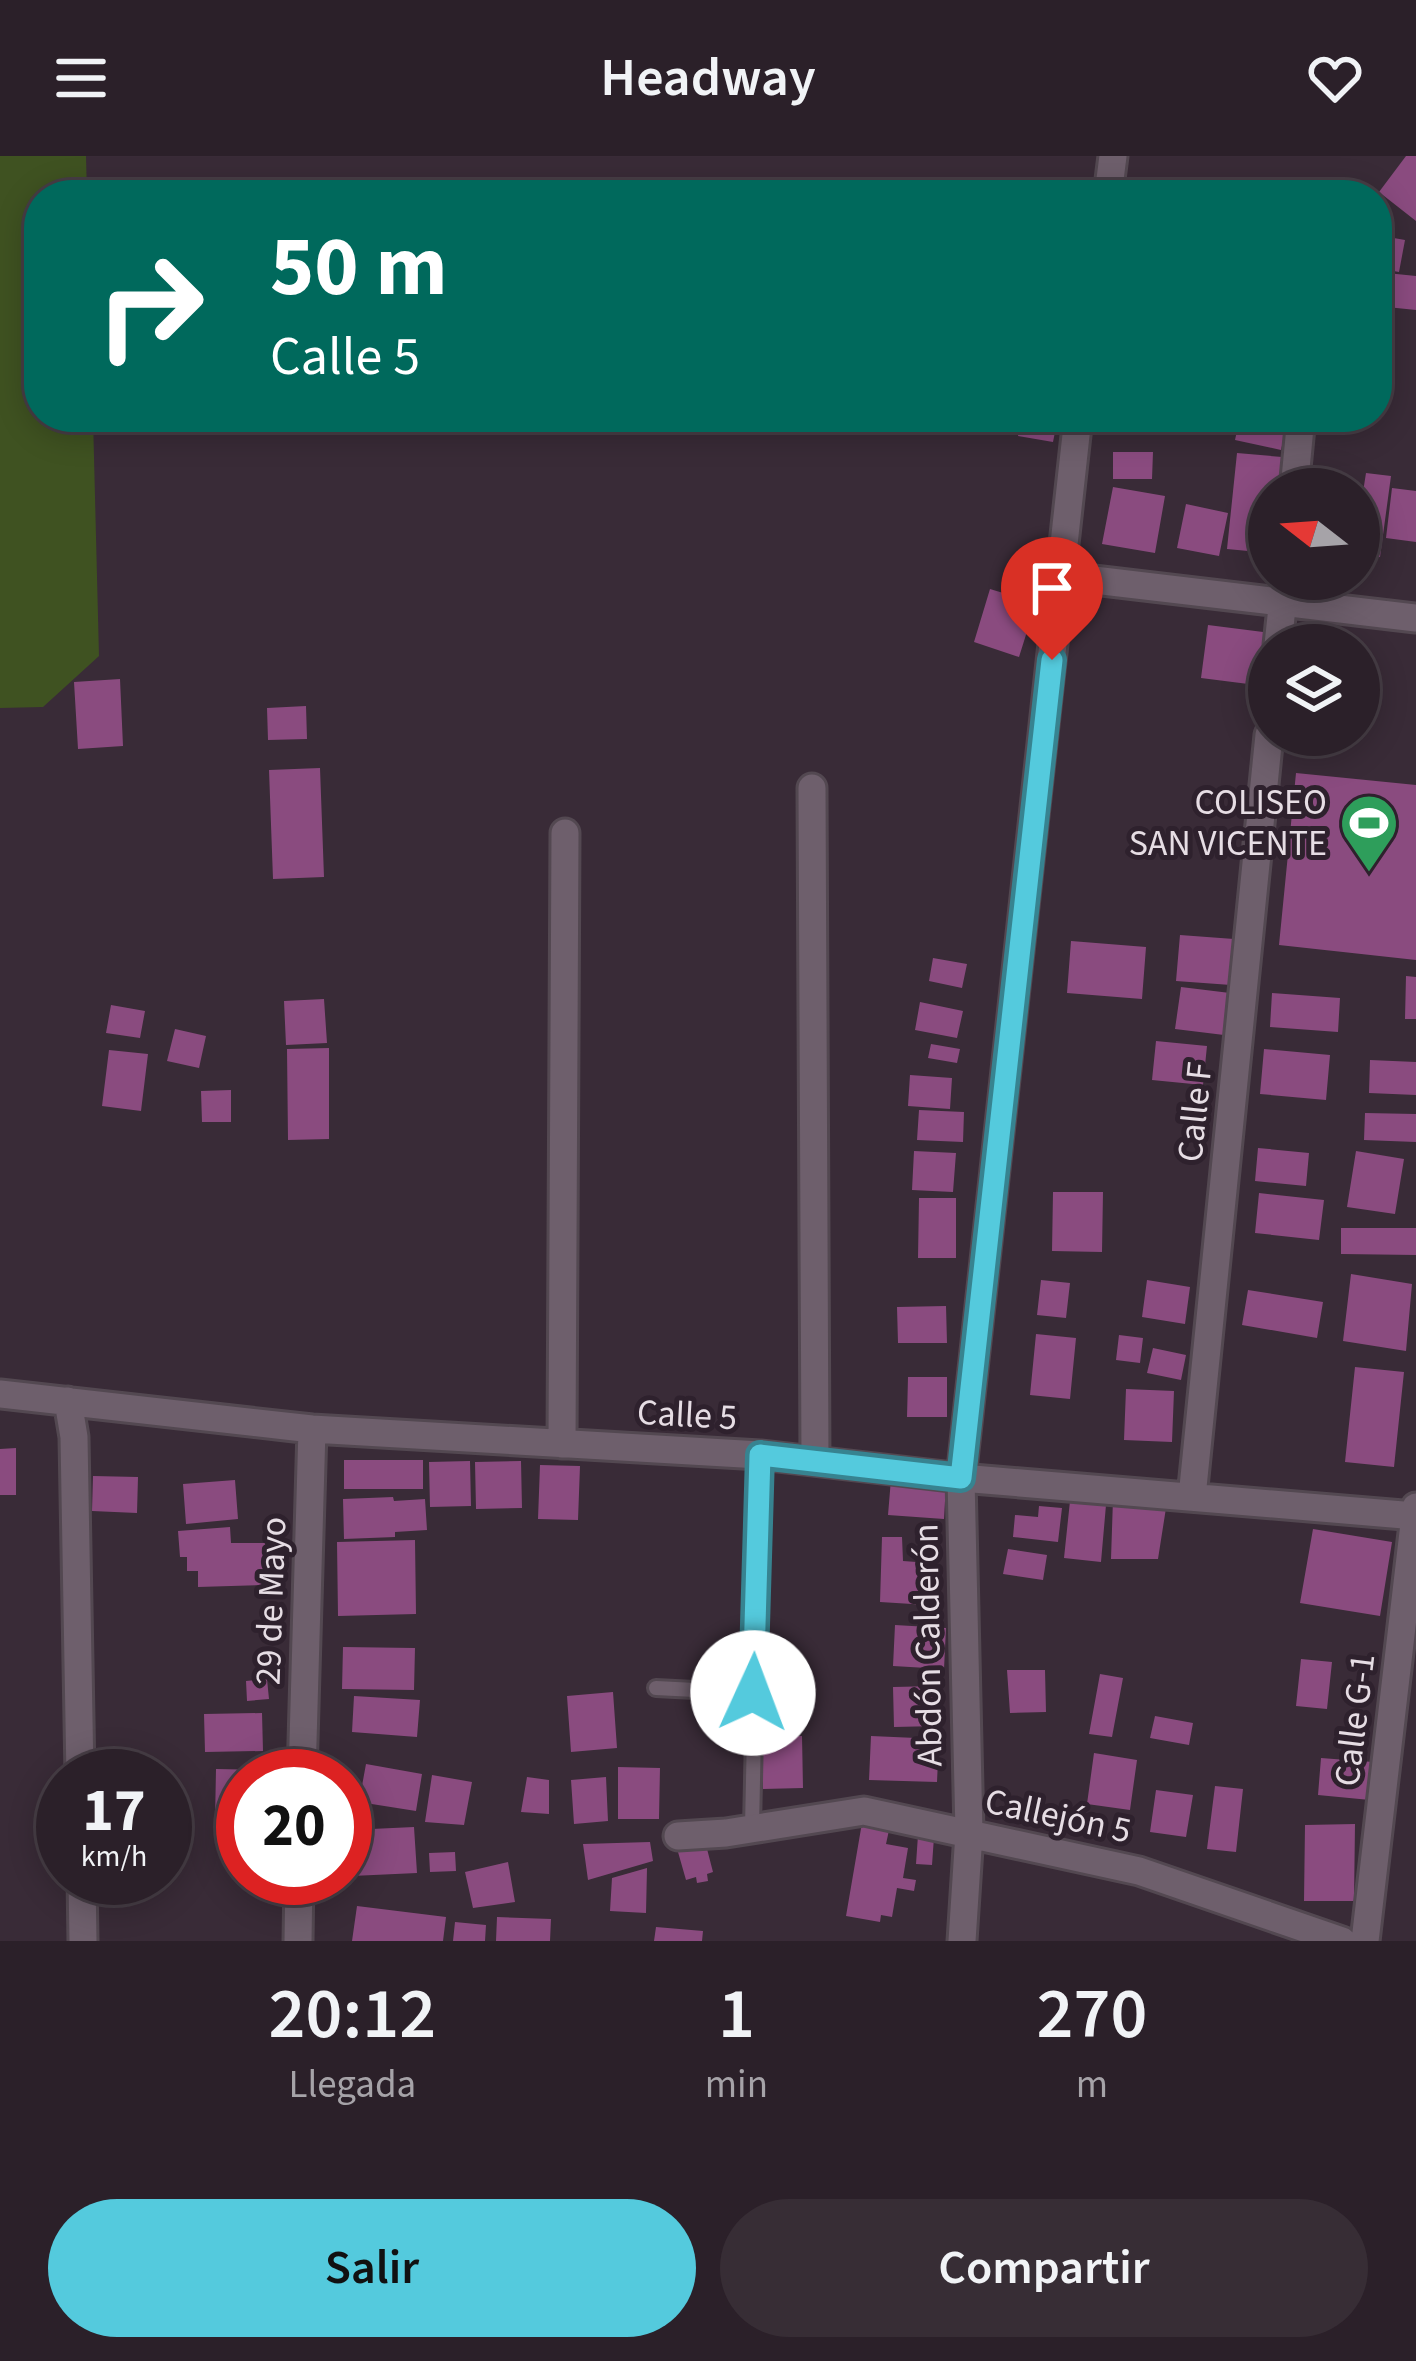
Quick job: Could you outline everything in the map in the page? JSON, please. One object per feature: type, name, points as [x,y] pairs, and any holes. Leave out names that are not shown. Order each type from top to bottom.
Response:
[{"type":"street","name":"Abdón Calderón","points":[[962,1941],[969,1833],[961,1478],[1076,432]]},
{"type":"street","points":[[1296,468],[1300,432]]},
{"type":"street","points":[[1060,576],[1248,589]]},
{"type":"street","points":[[1325,600],[1416,618]]},
{"type":"street","name":"Calle F","points":[[1192,1497],[1267,756]]},
{"type":"street","points":[[812,788],[814,1461]]},
{"type":"street","points":[[562,1444],[565,833]]},
{"type":"street","name":"Calle 5","points":[[0,1394],[312,1429],[760,1455],[961,1478],[1416,1513]]},
{"type":"street","points":[[68,1401],[74,1437],[80,1749]]},
{"type":"street","name":"29 de Mayo","points":[[303,1749],[312,1429]]},
{"type":"street","name":"Calle G-1","points":[[1365,1941],[1416,1513]]},
{"type":"street","name":"Callejón 5","points":[[678,1836],[864,1811],[1139,1871],[1342,1941]]},
{"type":"street","points":[[82,1905],[83,1941]]},
{"type":"street","points":[[298,1941],[299,1905]]},
{"type":"lane","points":[[752,1827],[760,1455]]},
{"type":"lane","points":[[656,1688],[753,1693]]},
{"type":"green space","points":[[0,156],[86,156],[87,180],[24,180],[24,432],[93,432],[99,656],[43,707],[0,708]]},
{"type":"building","points":[[1406,156],[1416,156],[1416,221],[1392,202],[1392,180],[1388,180]]},
{"type":"building","points":[[1392,238],[1405,240],[1399,272],[1392,271]]},
{"type":"building","points":[[1392,274],[1416,276],[1416,310],[1392,308]]},
{"type":"building","points":[[1019,432],[1055,432],[1053,442],[1018,436]]},
{"type":"building","points":[[1237,432],[1285,432],[1281,450],[1235,440]]},
{"type":"building","points":[[1113,452],[1153,452],[1152,479],[1113,479]]},
{"type":"building","points":[[1237,453],[1282,457],[1281,468],[1248,468],[1248,551],[1227,549]]},
{"type":"building","points":[[1380,475],[1391,476],[1380,557]]},
{"type":"building","points":[[1113,487],[1165,496],[1155,553],[1102,544]]},
{"type":"building","points":[[1392,488],[1416,491],[1416,542],[1386,538]]},
{"type":"building","points":[[1186,504],[1228,513],[1219,556],[1177,548]]},
{"type":"building","points":[[990,589],[1036,603],[1019,657],[974,642]]},
{"type":"building","points":[[1208,625],[1248,630],[1248,684],[1201,678]]},
{"type":"building","points":[[120,679],[123,746],[78,749],[74,682]]},
{"type":"building","points":[[306,706],[307,739],[268,740],[267,708]]},
{"type":"building","points":[[320,768],[324,877],[273,879],[269,770]]},
{"type":"building","points":[[1296,773],[1416,785],[1416,960],[1279,945]]},
{"type":"building","points":[[1180,935],[1234,939],[1231,985],[1176,981]]},
{"type":"building","points":[[1071,941],[1146,947],[1142,999],[1067,993]]},
{"type":"building","points":[[933,958],[967,964],[962,988],[929,981]]},
{"type":"building","points":[[1406,976],[1416,977],[1416,1019],[1405,1019]]},
{"type":"building","points":[[1181,987],[1230,993],[1224,1035],[1175,1029]]},
{"type":"building","points":[[1272,993],[1340,998],[1338,1032],[1270,1027]]},
{"type":"building","points":[[324,999],[327,1043],[286,1045],[284,1001]]},
{"type":"building","points":[[920,1002],[963,1011],[957,1038],[915,1030]]},
{"type":"building","points":[[111,1005],[145,1011],[140,1038],[106,1033]]},
{"type":"building","points":[[175,1029],[206,1036],[199,1068],[167,1061]]},
{"type":"building","points":[[1156,1041],[1207,1046],[1203,1085],[1152,1080]]},
{"type":"building","points":[[931,1044],[960,1049],[957,1063],[928,1058]]},
{"type":"building","points":[[329,1048],[329,1139],[288,1140],[287,1049]]},
{"type":"building","points":[[1264,1049],[1330,1055],[1326,1100],[1260,1094]]},
{"type":"building","points":[[109,1050],[148,1054],[141,1111],[102,1106]]},
{"type":"building","points":[[1370,1060],[1416,1062],[1416,1095],[1369,1093]]},
{"type":"building","points":[[910,1075],[952,1078],[950,1109],[908,1106]]},
{"type":"building","points":[[231,1090],[231,1122],[202,1122],[201,1091]]},
{"type":"building","points":[[919,1110],[964,1112],[963,1142],[917,1140]]},
{"type":"building","points":[[1365,1113],[1416,1114],[1416,1142],[1364,1140]]},
{"type":"building","points":[[1258,1148],[1309,1153],[1306,1186],[1255,1181]]},
{"type":"building","points":[[914,1151],[956,1153],[953,1192],[912,1190]]},
{"type":"building","points":[[1356,1151],[1404,1159],[1395,1214],[1347,1207]]},
{"type":"building","points":[[1053,1192],[1103,1192],[1102,1252],[1052,1251]]},
{"type":"building","points":[[1259,1193],[1324,1200],[1319,1240],[1255,1233]]},
{"type":"building","points":[[919,1198],[956,1198],[956,1258],[918,1258]]},
{"type":"building","points":[[1341,1228],[1416,1228],[1416,1255],[1341,1254]]},
{"type":"building","points":[[1351,1274],[1412,1284],[1406,1351],[1343,1341]]},
{"type":"building","points":[[1041,1280],[1070,1283],[1066,1318],[1037,1315]]},
{"type":"building","points":[[1147,1280],[1190,1287],[1185,1324],[1142,1317]]},
{"type":"building","points":[[1248,1290],[1323,1302],[1317,1338],[1242,1325]]},
{"type":"building","points":[[946,1306],[947,1343],[898,1343],[897,1307]]},
{"type":"building","points":[[1036,1334],[1076,1338],[1070,1399],[1030,1395]]},
{"type":"building","points":[[1119,1335],[1143,1338],[1140,1363],[1116,1360]]},
{"type":"building","points":[[1153,1348],[1186,1355],[1181,1380],[1147,1373]]},
{"type":"building","points":[[1355,1367],[1404,1372],[1394,1467],[1345,1462]]},
{"type":"building","points":[[908,1377],[947,1377],[947,1417],[907,1417]]},
{"type":"building","points":[[1126,1389],[1174,1391],[1172,1442],[1124,1440]]},
{"type":"building","points":[[16,1448],[16,1495],[0,1495],[0,1449]]},
{"type":"building","points":[[344,1460],[423,1460],[423,1489],[344,1489]]},
{"type":"building","points":[[470,1461],[471,1506],[430,1507],[429,1462]]},
{"type":"building","points":[[521,1461],[522,1508],[476,1509],[475,1462]]},
{"type":"building","points":[[540,1465],[580,1466],[578,1520],[538,1519]]},
{"type":"building","points":[[93,1476],[138,1477],[137,1513],[92,1511]]},
{"type":"building","points":[[891,1479],[946,1483],[944,1519],[888,1515]]},
{"type":"building","points":[[235,1480],[238,1519],[186,1524],[183,1484]]},
{"type":"building","points":[[393,1497],[394,1501],[425,1499],[427,1530],[344,1539],[343,1499]]},
{"type":"building","points":[[1113,1499],[1166,1508],[1158,1559],[1111,1559]]},
{"type":"building","points":[[1070,1501],[1106,1505],[1101,1562],[1064,1558]]},
{"type":"building","points":[[1039,1506],[1062,1508],[1058,1542],[1013,1537],[1015,1515],[1038,1517]]},
{"type":"building","points":[[230,1527],[231,1543],[265,1543],[266,1585],[198,1587],[198,1571],[187,1571],[187,1557],[180,1557],[178,1531]]},
{"type":"building","points":[[1313,1529],[1392,1542],[1380,1616],[1300,1603]]},
{"type":"building","points":[[882,1537],[902,1537],[903,1561],[930,1563],[928,1605],[880,1602]]},
{"type":"building","points":[[415,1540],[416,1614],[338,1616],[337,1542]]},
{"type":"building","points":[[1008,1549],[1047,1555],[1043,1580],[1003,1574]]},
{"type":"building","points":[[895,1625],[946,1628],[944,1669],[893,1666]]},
{"type":"building","points":[[343,1647],[415,1648],[414,1690],[342,1689]]},
{"type":"building","points":[[1301,1659],[1332,1662],[1327,1709],[1296,1706]]},
{"type":"building","points":[[1007,1670],[1045,1670],[1046,1712],[1010,1713]]},
{"type":"building","points":[[1100,1674],[1123,1678],[1112,1737],[1089,1734]]},
{"type":"building","points":[[267,1679],[269,1699],[247,1701],[246,1681]]},
{"type":"building","points":[[937,1686],[938,1726],[894,1727],[893,1687]]},
{"type":"building","points":[[613,1692],[617,1748],[571,1752],[567,1696]]},
{"type":"building","points":[[354,1696],[420,1700],[417,1737],[352,1732]]},
{"type":"building","points":[[262,1713],[263,1749],[205,1752],[204,1714]]},
{"type":"building","points":[[1155,1716],[1193,1723],[1189,1745],[1150,1738]]},
{"type":"building","points":[[802,1736],[803,1788],[763,1789],[763,1737]]},
{"type":"building","points":[[871,1736],[939,1739],[937,1782],[869,1780]]},
{"type":"building","points":[[1094,1753],[1137,1760],[1130,1810],[1087,1804]]},
{"type":"building","points":[[1321,1758],[1373,1762],[1370,1800],[1318,1795]]},
{"type":"building","points":[[372,1765],[422,1774],[416,1811],[372,1804]]},
{"type":"building","points":[[618,1767],[660,1768],[659,1819],[618,1819]]},
{"type":"building","points":[[432,1775],[472,1782],[464,1825],[425,1822]]},
{"type":"building","points":[[527,1777],[549,1780],[549,1814],[521,1812]]},
{"type":"building","points":[[606,1777],[608,1821],[574,1824],[571,1780]]},
{"type":"building","points":[[1215,1786],[1243,1789],[1236,1852],[1207,1849]]},
{"type":"building","points":[[1156,1790],[1193,1795],[1186,1837],[1150,1832]]},
{"type":"building","points":[[863,1817],[891,1821],[886,1844],[908,1848],[903,1878],[916,1880],[914,1891],[897,1888],[892,1917],[881,1915],[880,1922],[846,1916]]},
{"type":"building","points":[[1355,1824],[1354,1901],[1304,1901],[1305,1825]]},
{"type":"building","points":[[414,1827],[417,1873],[372,1875],[372,1829]]},
{"type":"building","points":[[918,1835],[934,1837],[932,1865],[916,1864]]},
{"type":"building","points":[[650,1842],[653,1861],[588,1880],[583,1844]]},
{"type":"building","points":[[706,1845],[713,1872],[707,1874],[708,1881],[686,1880],[678,1852]]},
{"type":"building","points":[[455,1852],[456,1871],[430,1872],[429,1853]]},
{"type":"building","points":[[508,1862],[515,1902],[473,1908],[465,1872]]},
{"type":"building","points":[[647,1868],[646,1913],[610,1911],[612,1878]]},
{"type":"building","points":[[357,1906],[446,1917],[443,1941],[352,1941]]},
{"type":"building","points":[[497,1917],[551,1919],[550,1941],[496,1941]]},
{"type":"building","points":[[455,1922],[486,1925],[485,1941],[453,1941]]},
{"type":"building","points":[[656,1927],[703,1931],[702,1941],[654,1941]]},
{"type":"place","name":"COLISEO SAN VICENTE","points":[[1369,874]]},
{"type":"route","points":[[753,1693],[760,1455],[961,1478],[1052,660]]}]
